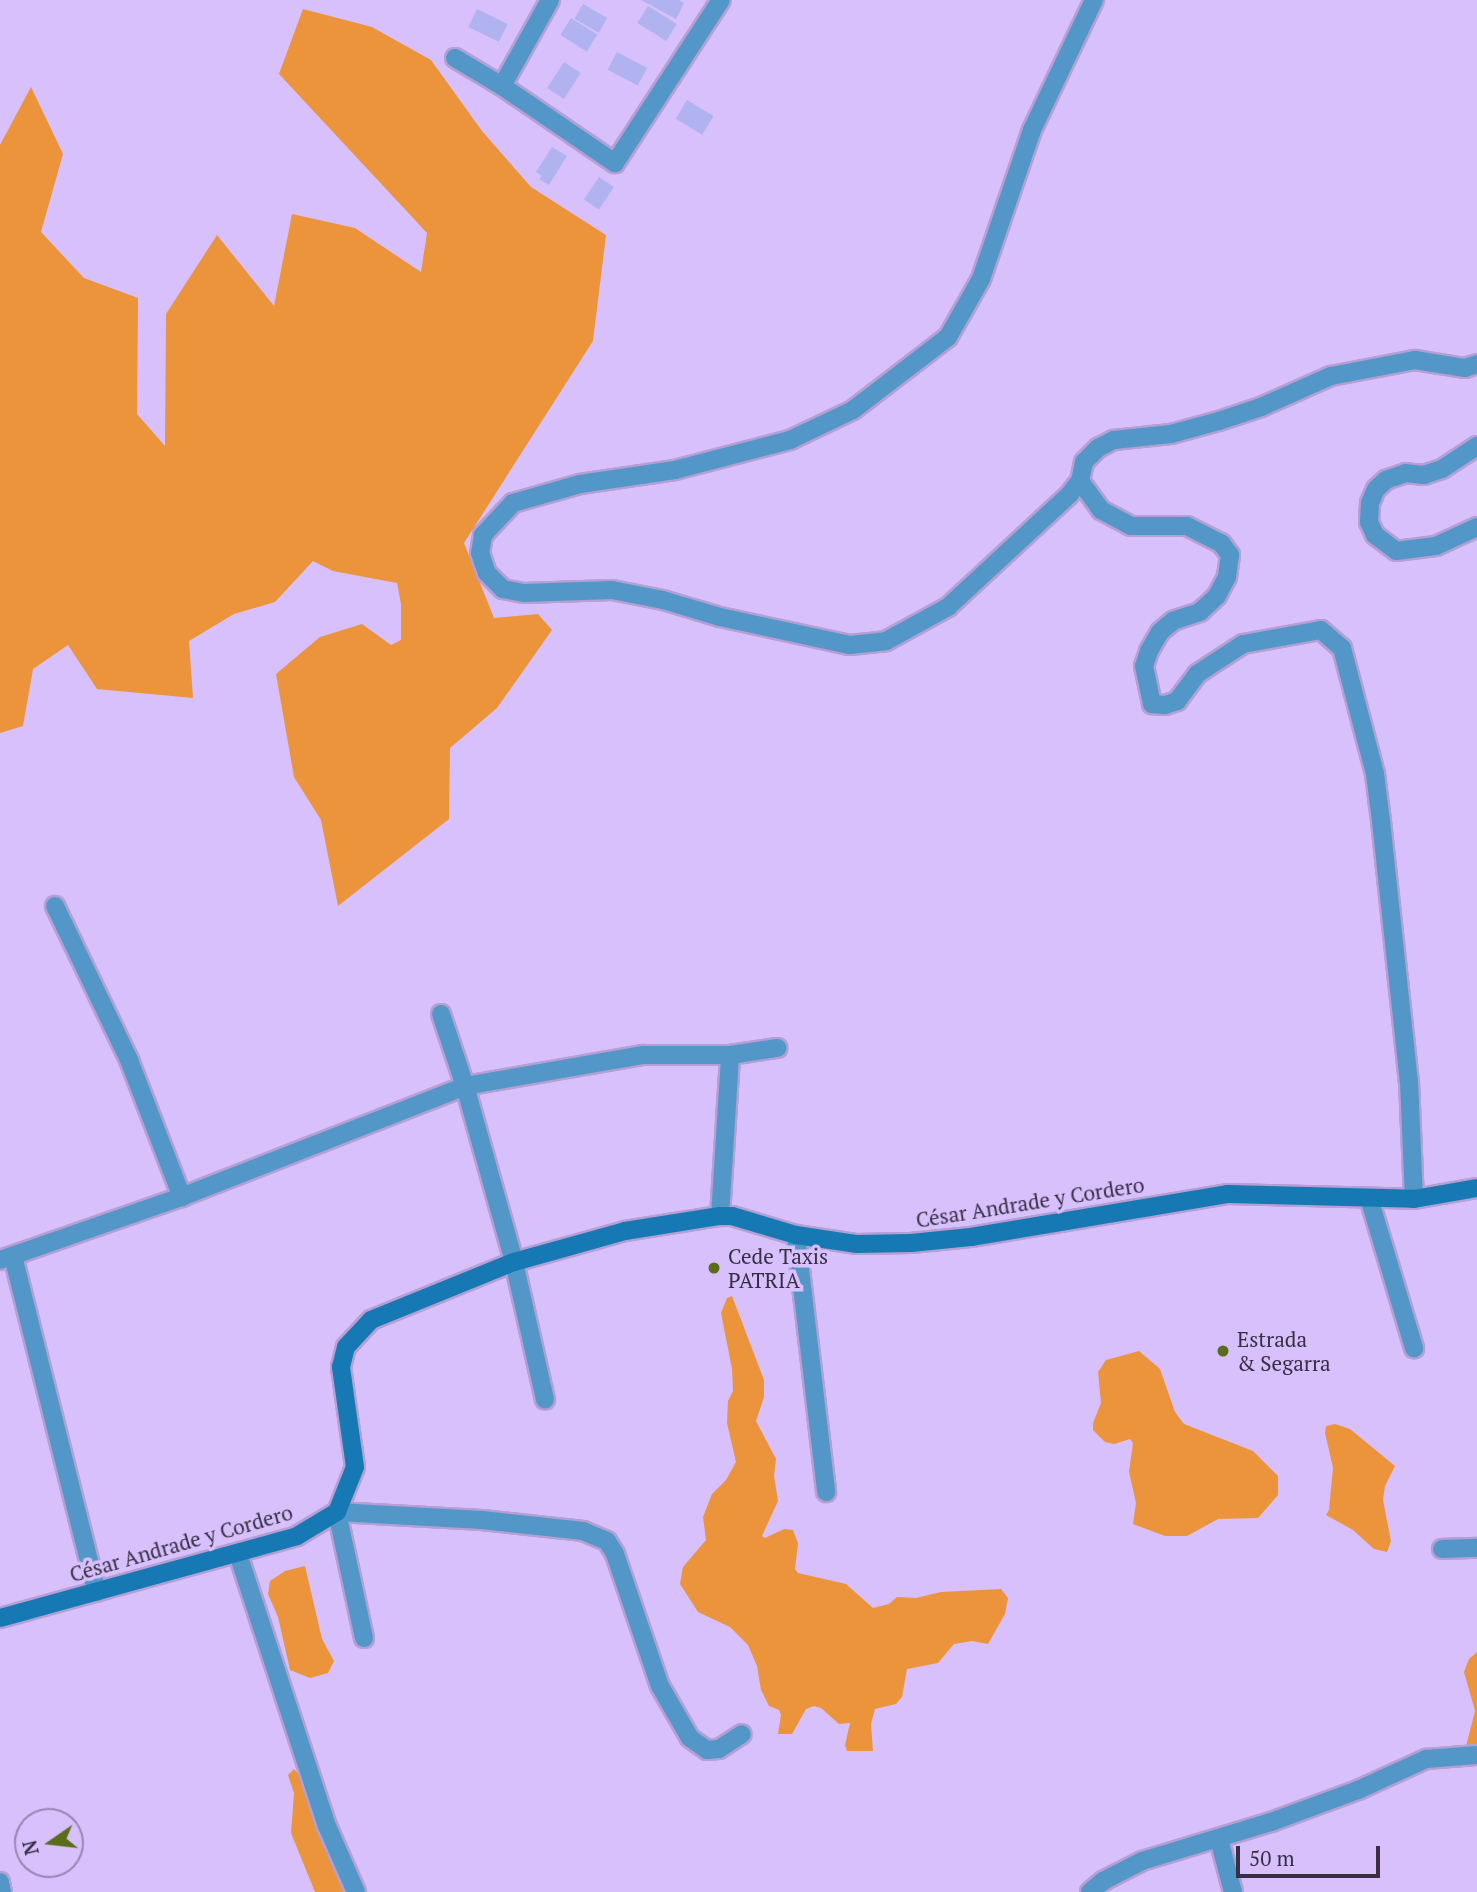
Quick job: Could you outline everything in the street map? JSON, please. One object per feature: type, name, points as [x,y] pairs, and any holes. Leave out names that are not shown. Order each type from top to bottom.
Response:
[{"type":"street","points":[[502,86],[551,0]]},
{"type":"street","points":[[455,58],[502,86],[615,163],[721,0]]},
{"type":"street","points":[[1094,0],[1032,131],[981,279],[948,337],[853,410],[790,440],[675,470],[580,484],[513,503],[483,536],[480,553],[487,573],[503,589],[524,593],[612,590],[663,600],[720,618],[850,645],[886,642],[948,607],[1029,533],[1080,481],[1084,462],[1098,448],[1114,440],[1171,434],[1219,421],[1261,407],[1331,376],[1415,360],[1465,368],[1477,364]]},
{"type":"street","points":[[1477,446],[1442,469],[1424,475],[1406,473],[1386,480],[1376,489],[1370,503],[1369,522],[1375,535],[1396,551],[1436,546],[1477,527]]},
{"type":"street","points":[[1080,481],[1101,510],[1131,526],[1187,526],[1221,543],[1230,555],[1227,577],[1217,596],[1200,612],[1173,621],[1160,632],[1149,651],[1144,666],[1152,704],[1165,705],[1177,701],[1197,674],[1243,644],[1321,630],[1342,648],[1375,774],[1409,1081],[1414,1199]]},
{"type":"street","points":[[55,906],[129,1060],[182,1196]]},
{"type":"street","points":[[441,1014],[465,1086],[514,1262],[545,1400]]},
{"type":"street","points":[[97,1592],[7,1258],[182,1196],[465,1086],[643,1055],[730,1055],[777,1048]]},
{"type":"street","points":[[720,1216],[730,1055]]},
{"type":"street","name":"César Andrade y Cordero","points":[[0,1618],[297,1536],[337,1512],[355,1467],[341,1367],[346,1347],[371,1320],[514,1262],[625,1231],[720,1216],[732,1216],[796,1235],[857,1244],[911,1243],[971,1237],[1228,1194],[1414,1199],[1477,1188]]},
{"type":"street","points":[[1369,1198],[1414,1348]]},
{"type":"street","points":[[796,1235],[826,1492]]},
{"type":"street","points":[[364,1638],[337,1512],[583,1531],[607,1541],[615,1554],[660,1686],[691,1738],[707,1750],[719,1749],[742,1734]]},
{"type":"street","points":[[1442,1549],[1477,1548]]},
{"type":"street","points":[[238,1554],[327,1826],[356,1892]]},
{"type":"street","points":[[1090,1892],[1104,1881],[1142,1861],[1219,1839],[1357,1790],[1426,1759],[1477,1755]]},
{"type":"street","points":[[1219,1839],[1233,1892]]},
{"type":"street","points":[[0,1882],[2,1892]]},
{"type":"shaded area","points":[[303,9],[372,27],[431,60],[482,131],[531,187],[606,235],[593,341],[464,543],[494,618],[538,614],[552,630],[497,708],[450,748],[449,819],[338,906],[321,820],[294,777],[276,674],[320,637],[362,624],[391,645],[401,640],[401,604],[397,583],[333,571],[313,561],[275,602],[234,614],[189,641],[193,698],[97,689],[68,645],[33,669],[23,726],[0,733],[0,145],[31,87],[63,154],[41,232],[84,278],[138,298],[137,414],[165,446],[166,314],[217,235],[274,306],[292,214],[355,228],[421,272],[427,233],[279,74]]},
{"type":"shaded area","points":[[732,1296],[764,1380],[764,1397],[756,1421],[776,1459],[774,1476],[778,1501],[762,1536],[765,1538],[784,1529],[793,1530],[798,1543],[795,1569],[798,1573],[846,1584],[873,1608],[889,1604],[897,1597],[916,1598],[941,1592],[1001,1589],[1008,1598],[1005,1614],[988,1644],[972,1641],[954,1644],[938,1663],[907,1669],[902,1697],[896,1704],[875,1709],[871,1724],[873,1751],[847,1751],[845,1745],[850,1723],[839,1724],[821,1708],[814,1706],[806,1709],[792,1734],[778,1734],[781,1715],[779,1710],[769,1706],[761,1690],[757,1666],[748,1645],[730,1627],[698,1612],[680,1584],[683,1567],[706,1540],[703,1517],[712,1494],[726,1480],[736,1462],[727,1423],[728,1401],[733,1391],[732,1369],[721,1313],[727,1298]]},
{"type":"shaded area","points":[[1139,1351],[1160,1369],[1175,1412],[1184,1424],[1253,1451],[1278,1476],[1278,1495],[1258,1518],[1218,1519],[1187,1536],[1165,1536],[1133,1524],[1136,1503],[1129,1472],[1133,1443],[1130,1439],[1114,1444],[1105,1442],[1093,1430],[1093,1423],[1101,1403],[1098,1372],[1106,1360]]},
{"type":"shaded area","points":[[1335,1424],[1350,1429],[1395,1466],[1385,1486],[1383,1500],[1391,1541],[1387,1552],[1374,1549],[1353,1530],[1326,1515],[1329,1510],[1333,1468],[1325,1433],[1326,1426]]},
{"type":"shaded area","points":[[305,1566],[322,1639],[334,1661],[328,1673],[310,1678],[290,1670],[278,1617],[268,1594],[270,1581],[285,1571]]},
{"type":"shaded area","points":[[1477,1652],[1477,1752],[1465,1750],[1475,1711],[1464,1672],[1469,1659]]},
{"type":"shaded area","points":[[294,1769],[309,1786],[351,1892],[315,1892],[291,1833],[294,1793],[288,1775]]},
{"type":"building","points":[[641,0],[679,0],[684,3],[676,19]]},
{"type":"building","points":[[583,4],[607,18],[599,33],[574,19]]},
{"type":"building","points":[[648,6],[677,24],[666,41],[637,23]]},
{"type":"building","points":[[477,9],[508,24],[499,42],[468,27]]},
{"type":"building","points":[[571,18],[597,34],[587,51],[560,35]]},
{"type":"building","points":[[617,52],[647,68],[638,86],[608,70]]},
{"type":"building","points":[[564,62],[581,73],[564,99],[547,88]]},
{"type":"building","points":[[687,100],[714,116],[702,135],[676,119]]},
{"type":"building","points":[[552,147],[567,156],[549,185],[539,179],[542,176],[536,172]]},
{"type":"building","points":[[599,177],[614,187],[599,209],[584,199]]},
{"type":"place","name":"Cede Taxis PATRIA","points":[[714,1268]]},
{"type":"place","name":"Estrada & Segarra","points":[[1223,1351]]}]
